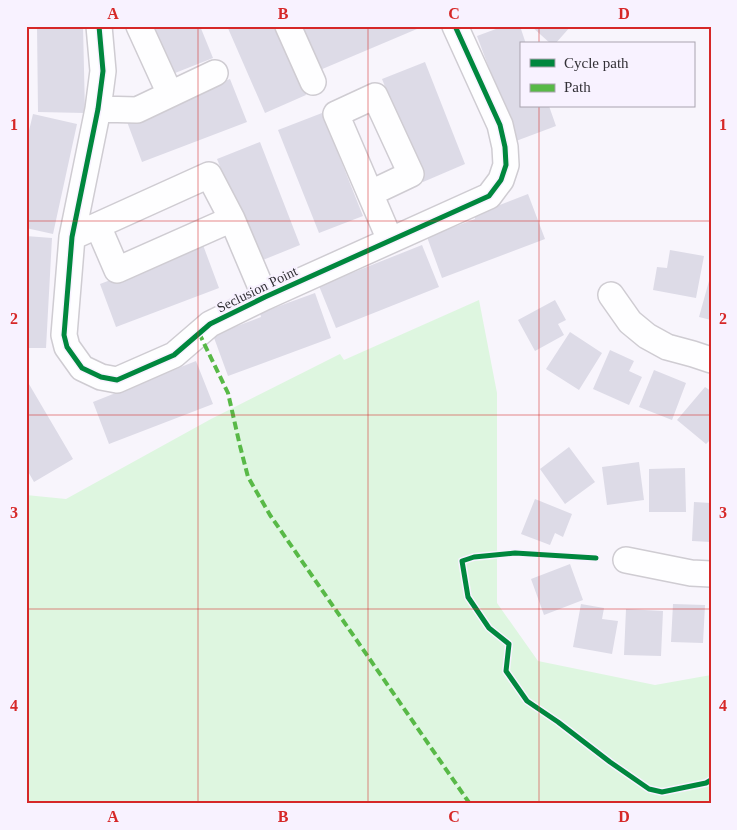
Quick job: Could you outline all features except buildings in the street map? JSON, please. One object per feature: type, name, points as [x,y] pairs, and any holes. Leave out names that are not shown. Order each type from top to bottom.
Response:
[{"type":"street","name":"Seclusion Point","points":[[99,26],[103,71],[98,108],[72,237],[64,335],[67,347],[82,368],[101,377],[117,380],[174,355],[210,324],[265,297],[488,196],[501,180],[506,165],[505,147],[500,125],[455,26]]},
{"type":"street","points":[[138,26],[170,94]]},
{"type":"street","points":[[288,26],[313,82]]},
{"type":"street","points":[[98,108],[136,110],[215,73]]},
{"type":"street","points":[[72,237],[209,175],[232,219],[265,297]]},
{"type":"street","points":[[371,193],[390,240]]},
{"type":"street","points":[[98,226],[117,270],[232,219]]},
{"type":"street","points":[[611,294],[630,322],[648,336],[668,348],[711,360]]},
{"type":"street","points":[[626,560],[691,573],[711,574]]},
{"type":"green space","points":[[479,300],[497,393],[497,603],[538,661],[655,685],[711,675],[711,804],[26,804],[26,495],[66,499],[211,419],[340,354],[344,360]]},
{"type":"marked path","points":[[199,333],[228,393],[248,477],[270,515],[470,804]]},
{"type":"cycle path","points":[[99,26],[103,71],[98,109],[72,237],[64,335],[67,347],[82,368],[101,377],[117,380],[174,355],[210,324],[265,297],[489,196],[501,180],[506,165],[505,147],[500,125],[455,26]]},
{"type":"cycle path","points":[[596,558],[515,553],[474,557],[462,561],[468,597],[489,628],[509,644],[506,671],[527,701],[649,789],[662,792],[706,783],[711,780]]}]
